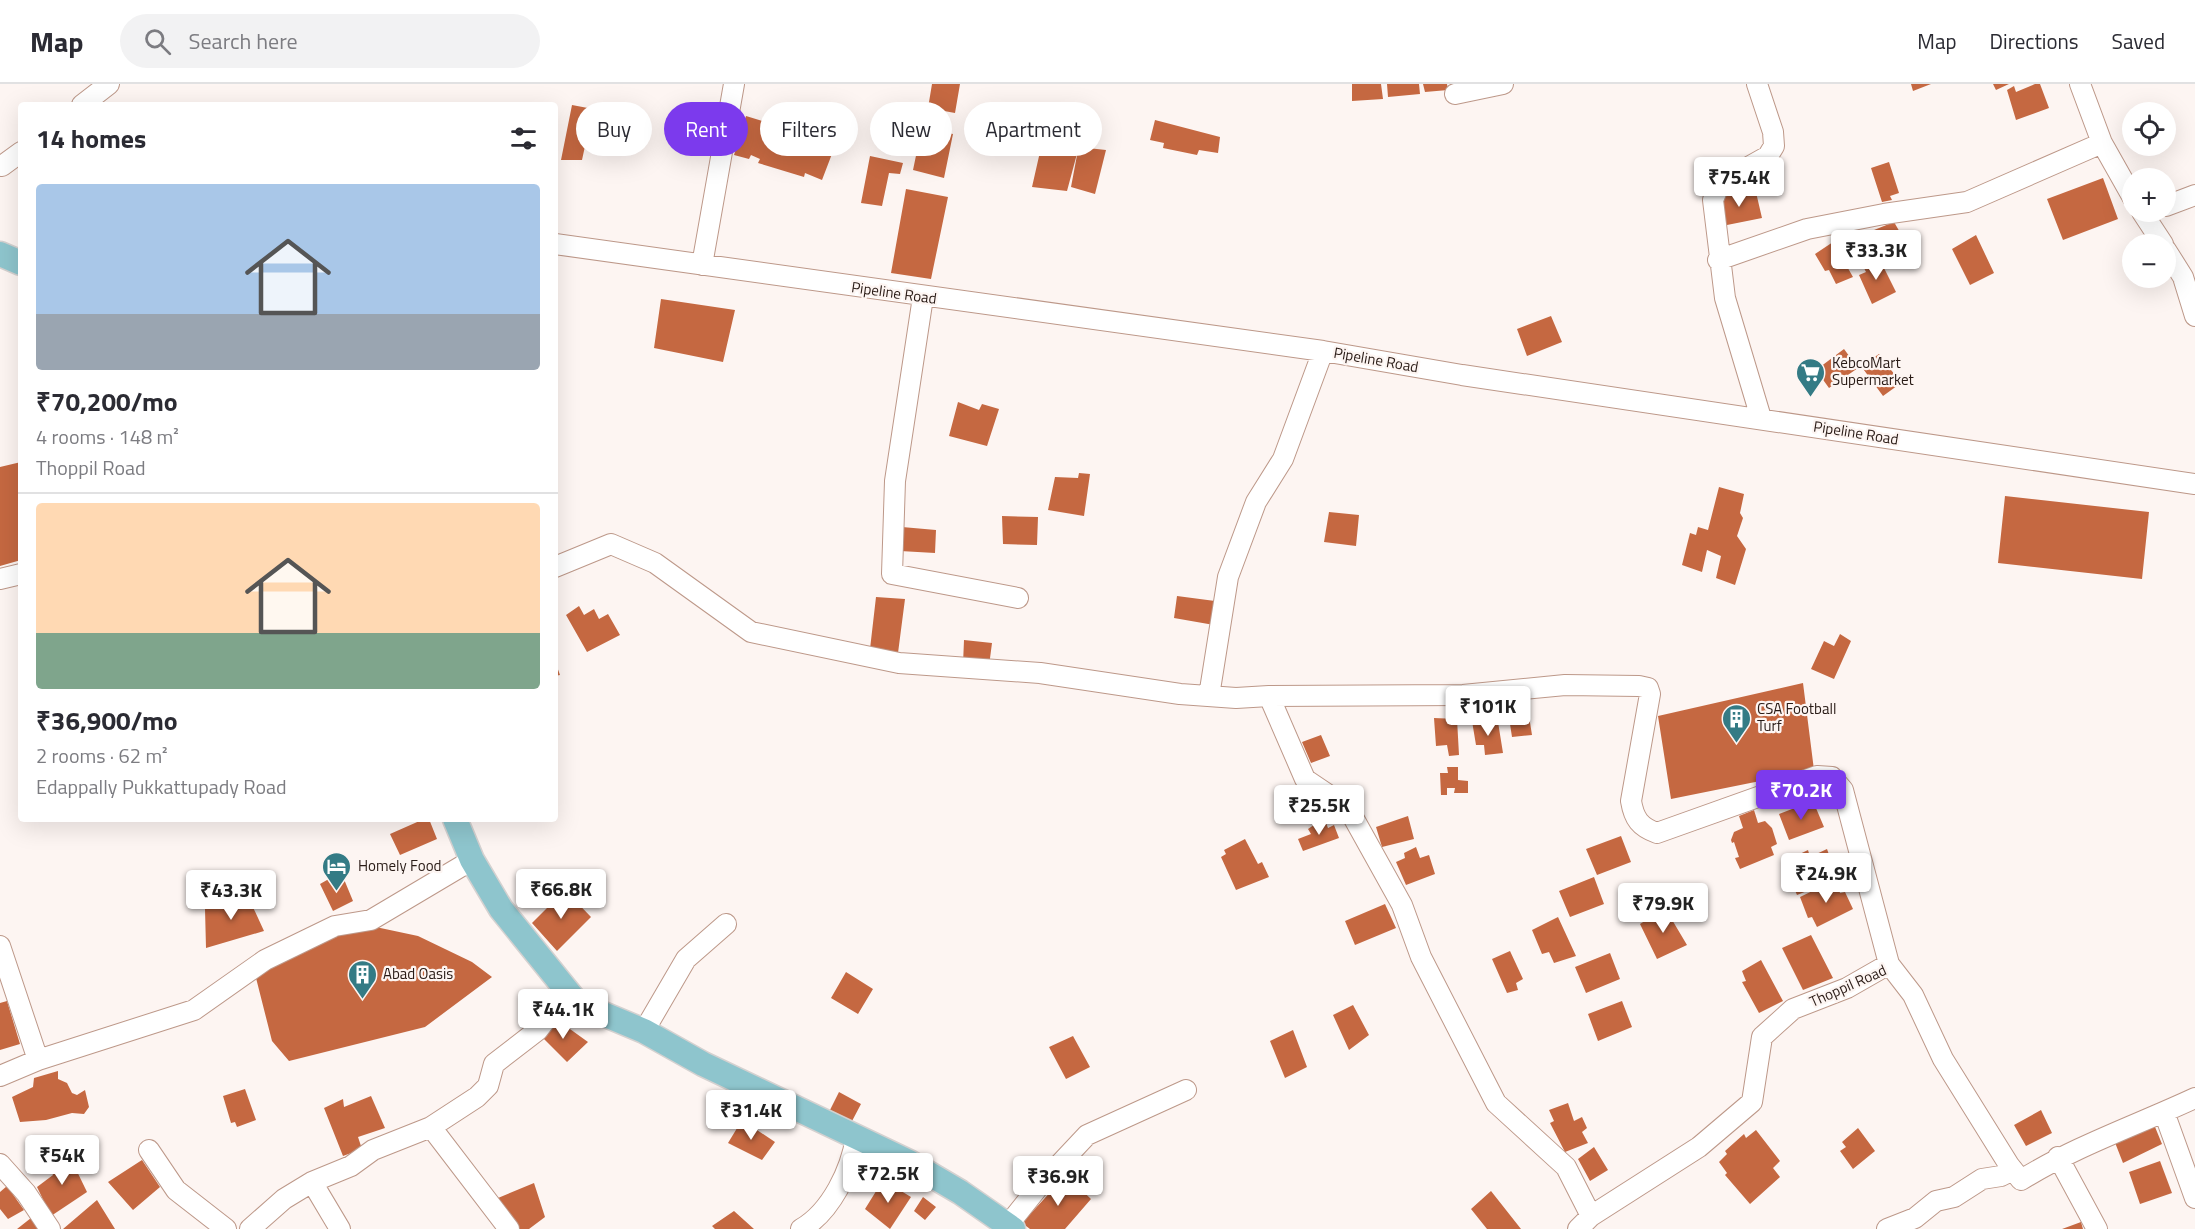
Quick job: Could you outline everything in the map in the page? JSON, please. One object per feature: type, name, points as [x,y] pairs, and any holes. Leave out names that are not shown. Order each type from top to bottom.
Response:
[{"type":"main road","points":[[0,254],[18,262]]},
{"type":"main road","points":[[456,822],[472,860],[501,909],[577,1003],[644,1031],[703,1064],[909,1162],[960,1192],[1010,1227]]},
{"type":"street","points":[[86,102],[109,84]]},
{"type":"street","points":[[702,265],[734,84]]},
{"type":"street","points":[[1455,94],[1503,84]]},
{"type":"street","points":[[2080,84],[2102,143],[2122,176]]},
{"type":"street","points":[[1761,418],[1725,298],[1718,260],[1713,200],[1720,183],[1768,156],[1774,146],[1763,86]]},
{"type":"street","points":[[1718,260],[1807,230],[1884,213],[1967,202],[2102,143]]},
{"type":"street","points":[[8,167],[18,155]]},
{"type":"street","points":[[2176,202],[2195,195]]},
{"type":"street","name":"Pipeline Road","points":[[558,244],[1323,351],[1462,375],[2195,484]]},
{"type":"street","points":[[2176,266],[2183,277],[2195,316]]},
{"type":"street","points":[[923,297],[895,481],[892,574],[1018,598]]},
{"type":"street","points":[[1209,696],[1228,577],[1256,502],[1283,459],[1323,351]]},
{"type":"street","points":[[558,566],[611,544],[655,563],[751,632],[899,663],[1040,673],[1180,694],[1209,696],[1463,695],[1565,686],[1648,688],[1650,694],[1631,801],[1633,814],[1643,828],[1657,833],[1816,776],[1832,777],[1843,790],[1889,964]]},
{"type":"street","points":[[0,579],[18,575]]},
{"type":"street","points":[[1269,696],[1305,779],[1348,808],[1402,905],[1421,957],[1497,1104],[1566,1167],[1584,1222]]},
{"type":"street","points":[[0,1076],[38,1060],[194,1010],[265,960],[335,926],[371,920],[472,860]]},
{"type":"street","points":[[644,1031],[686,959],[726,924]]},
{"type":"street","points":[[0,945],[38,1060]]},
{"type":"street","name":"Thoppil Road","points":[[1584,1222],[1699,1147],[1752,1102],[1762,1037],[1792,1009],[1847,988],[1889,964],[1913,994],[1943,1059],[2013,1170]]},
{"type":"street","points":[[250,1229],[284,1199],[312,1182],[351,1166],[373,1150],[431,1127],[477,1097],[488,1086],[494,1064],[538,1030],[568,991]]},
{"type":"street","points":[[1010,1227],[1040,1185],[1087,1135],[1186,1090]]},
{"type":"street","points":[[1887,1229],[1915,1218],[1936,1201],[1954,1197],[1982,1179],[2001,1176],[2013,1170],[2021,1180],[2058,1157],[2195,1098]]},
{"type":"street","points":[[2164,1112],[2195,1198]]},
{"type":"street","points":[[431,1127],[509,1229]]},
{"type":"street","points":[[801,1229],[811,1223],[841,1182],[853,1155],[856,1137]]},
{"type":"street","points":[[149,1150],[176,1190],[226,1229]]},
{"type":"street","points":[[2058,1157],[2097,1229]]},
{"type":"street","points":[[0,1164],[26,1193],[50,1229]]},
{"type":"street","points":[[312,1182],[340,1229]]},
{"type":"building","points":[[932,84],[960,84],[955,113],[952,112],[952,102],[929,102]]},
{"type":"building","points":[[1352,84],[1381,84],[1383,99],[1352,101]]},
{"type":"building","points":[[1387,84],[1419,84],[1420,94],[1388,97]]},
{"type":"building","points":[[1423,84],[1447,84],[1448,90],[1425,92]]},
{"type":"building","points":[[1911,84],[1931,84],[1913,91]]},
{"type":"building","points":[[1993,84],[2009,84],[1996,90]]},
{"type":"building","points":[[2040,84],[2049,108],[2016,120],[2007,90],[2014,86],[2016,92]]},
{"type":"building","points":[[572,105],[576,106],[576,156],[583,156],[582,160],[561,160]]},
{"type":"building","points":[[748,117],[760,120],[760,156],[831,156],[822,180],[805,173],[804,177],[758,163],[760,159],[751,155],[749,159],[738,156],[748,156]]},
{"type":"building","points":[[1155,120],[1220,137],[1218,153],[1199,150],[1197,155],[1163,148],[1164,143],[1150,140]]},
{"type":"building","points":[[1102,150],[1106,150],[1095,194],[1071,187],[1077,156],[1102,156]]},
{"type":"building","points":[[870,156],[903,163],[900,174],[889,173],[882,206],[861,203]]},
{"type":"building","points":[[916,156],[948,156],[944,178],[913,170]]},
{"type":"building","points":[[1039,156],[1076,156],[1067,191],[1032,187]]},
{"type":"building","points":[[1889,162],[1899,193],[1890,196],[1892,200],[1882,202],[1871,168]]},
{"type":"building","points":[[2103,178],[2118,219],[2063,240],[2047,199]]},
{"type":"building","points":[[1755,188],[1762,218],[1722,226],[1716,199]]},
{"type":"building","points":[[906,189],[948,197],[931,279],[891,273]]},
{"type":"building","points":[[1894,222],[1909,248],[1884,260],[1869,232]]},
{"type":"building","points":[[1976,235],[1994,273],[1970,285],[1952,249]]},
{"type":"building","points":[[1833,242],[1853,277],[1836,284],[1829,270],[1825,271],[1815,254]]},
{"type":"building","points":[[1870,257],[1874,267],[1881,262],[1896,292],[1872,304],[1859,275],[1866,272],[1861,262]]},
{"type":"building","points":[[661,299],[735,310],[723,362],[654,348]]},
{"type":"building","points":[[1551,316],[1562,342],[1527,356],[1517,329]]},
{"type":"building","points":[[1844,349],[1858,368],[1829,388],[1816,370]]},
{"type":"building","points":[[1879,354],[1901,383],[1883,396],[1861,366]]},
{"type":"building","points":[[958,402],[979,410],[982,404],[999,409],[987,446],[949,436]]},
{"type":"building","points":[[18,463],[18,561],[0,566],[0,467]]},
{"type":"building","points":[[1079,473],[1090,474],[1084,516],[1048,510],[1055,477],[1078,478]]},
{"type":"building","points":[[1719,487],[1744,494],[1740,513],[1743,518],[1737,536],[1746,549],[1735,585],[1716,578],[1721,556],[1707,550],[1702,572],[1682,565],[1690,533],[1696,535],[1698,527],[1708,530]]},
{"type":"building","points":[[2005,496],[2149,512],[2142,579],[1998,563]]},
{"type":"building","points":[[1329,512],[1359,515],[1356,546],[1324,542]]},
{"type":"building","points":[[1002,516],[1038,517],[1037,545],[1003,544]]},
{"type":"building","points":[[902,527],[936,530],[935,553],[900,551]]},
{"type":"building","points":[[1177,596],[1215,601],[1214,625],[1174,618]]},
{"type":"building","points":[[876,597],[905,599],[898,653],[870,649]]},
{"type":"building","points":[[579,606],[584,615],[594,609],[599,619],[608,614],[620,635],[587,652],[566,615]]},
{"type":"building","points":[[1840,634],[1851,641],[1834,679],[1811,669],[1824,641],[1834,646]]},
{"type":"building","points":[[964,640],[992,643],[989,666],[963,664]]},
{"type":"building","name":"CSA Football Turf","points":[[1803,683],[1814,770],[1671,799],[1658,716]]},
{"type":"building","points":[[1528,710],[1532,735],[1512,737],[1508,711]]},
{"type":"building","points":[[1434,718],[1457,719],[1459,755],[1449,756],[1447,745],[1436,746]]},
{"type":"building","points":[[1472,721],[1498,722],[1503,753],[1485,755],[1484,745],[1476,745]]},
{"type":"building","points":[[1321,735],[1330,756],[1311,763],[1302,742]]},
{"type":"building","points":[[1447,767],[1458,767],[1458,780],[1468,781],[1468,793],[1454,793],[1455,788],[1447,788],[1447,795],[1441,795],[1440,773],[1448,773]]},
{"type":"building","points":[[1813,801],[1824,827],[1789,840],[1779,814]]},
{"type":"building","points":[[1754,810],[1758,823],[1765,821],[1772,828],[1777,844],[1771,847],[1774,855],[1740,869],[1735,858],[1739,857],[1734,842],[1732,843],[1731,840],[1734,832],[1743,828],[1739,816]]},
{"type":"building","points":[[1408,816],[1414,839],[1382,847],[1376,827]]},
{"type":"building","points":[[1324,818],[1328,828],[1334,825],[1339,838],[1303,851],[1298,839],[1311,834],[1308,829]]},
{"type":"building","points":[[417,822],[430,822],[437,839],[400,855],[390,834]]},
{"type":"building","points":[[1621,836],[1631,862],[1597,875],[1586,849]]},
{"type":"building","points":[[1245,839],[1258,864],[1262,862],[1269,877],[1236,890],[1221,857],[1226,854],[1224,850]]},
{"type":"building","points":[[1416,847],[1420,858],[1429,855],[1435,874],[1406,885],[1396,862],[1405,858],[1404,853]]},
{"type":"building","points":[[1827,849],[1834,869],[1818,876],[1822,885],[1797,895],[1783,862],[1808,850],[1810,857]]},
{"type":"building","name":"Homely Food","points":[[341,872],[353,901],[333,911],[320,884]]},
{"type":"building","points":[[1594,877],[1604,904],[1570,917],[1559,891]]},
{"type":"building","points":[[1833,881],[1834,887],[1838,885],[1840,893],[1845,892],[1853,909],[1817,927],[1812,917],[1808,918],[1800,897]]},
{"type":"building","points":[[565,890],[591,917],[557,951],[532,923]]},
{"type":"building","points":[[246,892],[264,931],[206,948],[205,909]]},
{"type":"building","points":[[1385,904],[1396,928],[1355,945],[1345,921]]},
{"type":"building","points":[[1665,908],[1687,945],[1657,959],[1640,924]]},
{"type":"building","points":[[1558,917],[1576,956],[1554,963],[1549,952],[1542,954],[1532,930]]},
{"type":"building","name":"Abad Oasis","points":[[371,926],[418,936],[472,962],[492,977],[425,1027],[289,1061],[272,1041],[255,974],[333,933]]},
{"type":"building","points":[[1811,935],[1833,978],[1803,990],[1782,948]]},
{"type":"building","points":[[1510,951],[1523,979],[1516,983],[1518,990],[1507,993],[1492,959]]},
{"type":"building","points":[[1610,953],[1620,979],[1586,993],[1575,967]]},
{"type":"building","points":[[1761,960],[1783,1001],[1759,1013],[1742,982],[1746,981],[1742,971]]},
{"type":"building","points":[[846,972],[873,989],[858,1014],[831,998]]},
{"type":"building","points":[[7,1001],[20,1044],[0,1050],[0,1003]]},
{"type":"building","points":[[1622,1001],[1632,1027],[1598,1041],[1588,1014]]},
{"type":"building","points":[[1353,1005],[1369,1035],[1349,1050],[1333,1015]]},
{"type":"building","points":[[556,1019],[588,1042],[567,1062],[539,1034]]},
{"type":"building","points":[[1293,1030],[1307,1067],[1285,1078],[1270,1041]]},
{"type":"building","points":[[1073,1036],[1090,1067],[1066,1079],[1049,1047]]},
{"type":"building","points":[[58,1071],[58,1079],[67,1083],[72,1093],[77,1095],[85,1090],[89,1107],[84,1114],[72,1113],[46,1120],[20,1122],[12,1097],[33,1087],[34,1078]]},
{"type":"building","points":[[245,1089],[256,1120],[237,1127],[235,1122],[231,1123],[223,1096]]},
{"type":"building","points":[[839,1092],[861,1104],[851,1123],[829,1112]]},
{"type":"building","points":[[371,1096],[385,1128],[358,1137],[362,1149],[343,1156],[324,1108],[343,1099],[344,1107]]},
{"type":"building","points":[[1568,1103],[1574,1121],[1582,1117],[1587,1128],[1582,1132],[1588,1143],[1565,1152],[1550,1123],[1554,1121],[1549,1110]]},
{"type":"building","points":[[2041,1110],[2052,1133],[2026,1146],[2014,1125]]},
{"type":"building","points":[[742,1120],[775,1142],[762,1160],[728,1143]]},
{"type":"building","points":[[2153,1122],[2162,1144],[2123,1163],[2114,1140]]},
{"type":"building","points":[[1858,1128],[1875,1151],[1853,1169],[1840,1151],[1846,1147],[1842,1142]]},
{"type":"building","points":[[1756,1130],[1780,1161],[1773,1168],[1780,1177],[1750,1204],[1725,1175],[1727,1173],[1719,1162],[1727,1154],[1725,1151],[1744,1134],[1746,1138]]},
{"type":"building","points":[[1594,1147],[1608,1170],[1590,1181],[1578,1159]]},
{"type":"building","points":[[69,1155],[87,1192],[51,1216],[37,1187],[53,1175],[50,1167]]},
{"type":"building","points":[[142,1160],[160,1187],[133,1210],[108,1182]]},
{"type":"building","points":[[2160,1161],[2172,1193],[2140,1204],[2129,1172]]},
{"type":"building","points":[[1066,1175],[1091,1199],[1065,1229],[1030,1229],[1022,1223]]},
{"type":"building","points":[[883,1180],[911,1197],[890,1229],[865,1209]]},
{"type":"building","points":[[534,1183],[545,1217],[529,1229],[518,1229],[498,1198]]},
{"type":"building","points":[[7,1186],[24,1210],[8,1219],[0,1209],[0,1192]]},
{"type":"building","points":[[1491,1191],[1521,1229],[1487,1229],[1471,1209]]},
{"type":"building","points":[[923,1197],[936,1207],[925,1220],[914,1211]]},
{"type":"building","points":[[97,1200],[115,1229],[63,1229]]},
{"type":"building","points":[[734,1211],[754,1229],[715,1229],[712,1226]]},
{"type":"building","points":[[31,1218],[39,1229],[17,1229]]},
{"type":"building","points":[[2081,1222],[2083,1229],[2062,1229]]},
{"type":"place","name":"KebcoMart Supermarket","points":[[1811,398]]},
{"type":"place","name":"CSA Football Turf","points":[[1736,744]]},
{"type":"place","name":"Homely Food","points":[[337,892]]},
{"type":"place","name":"Abad Oasis","points":[[362,1000]]}]
